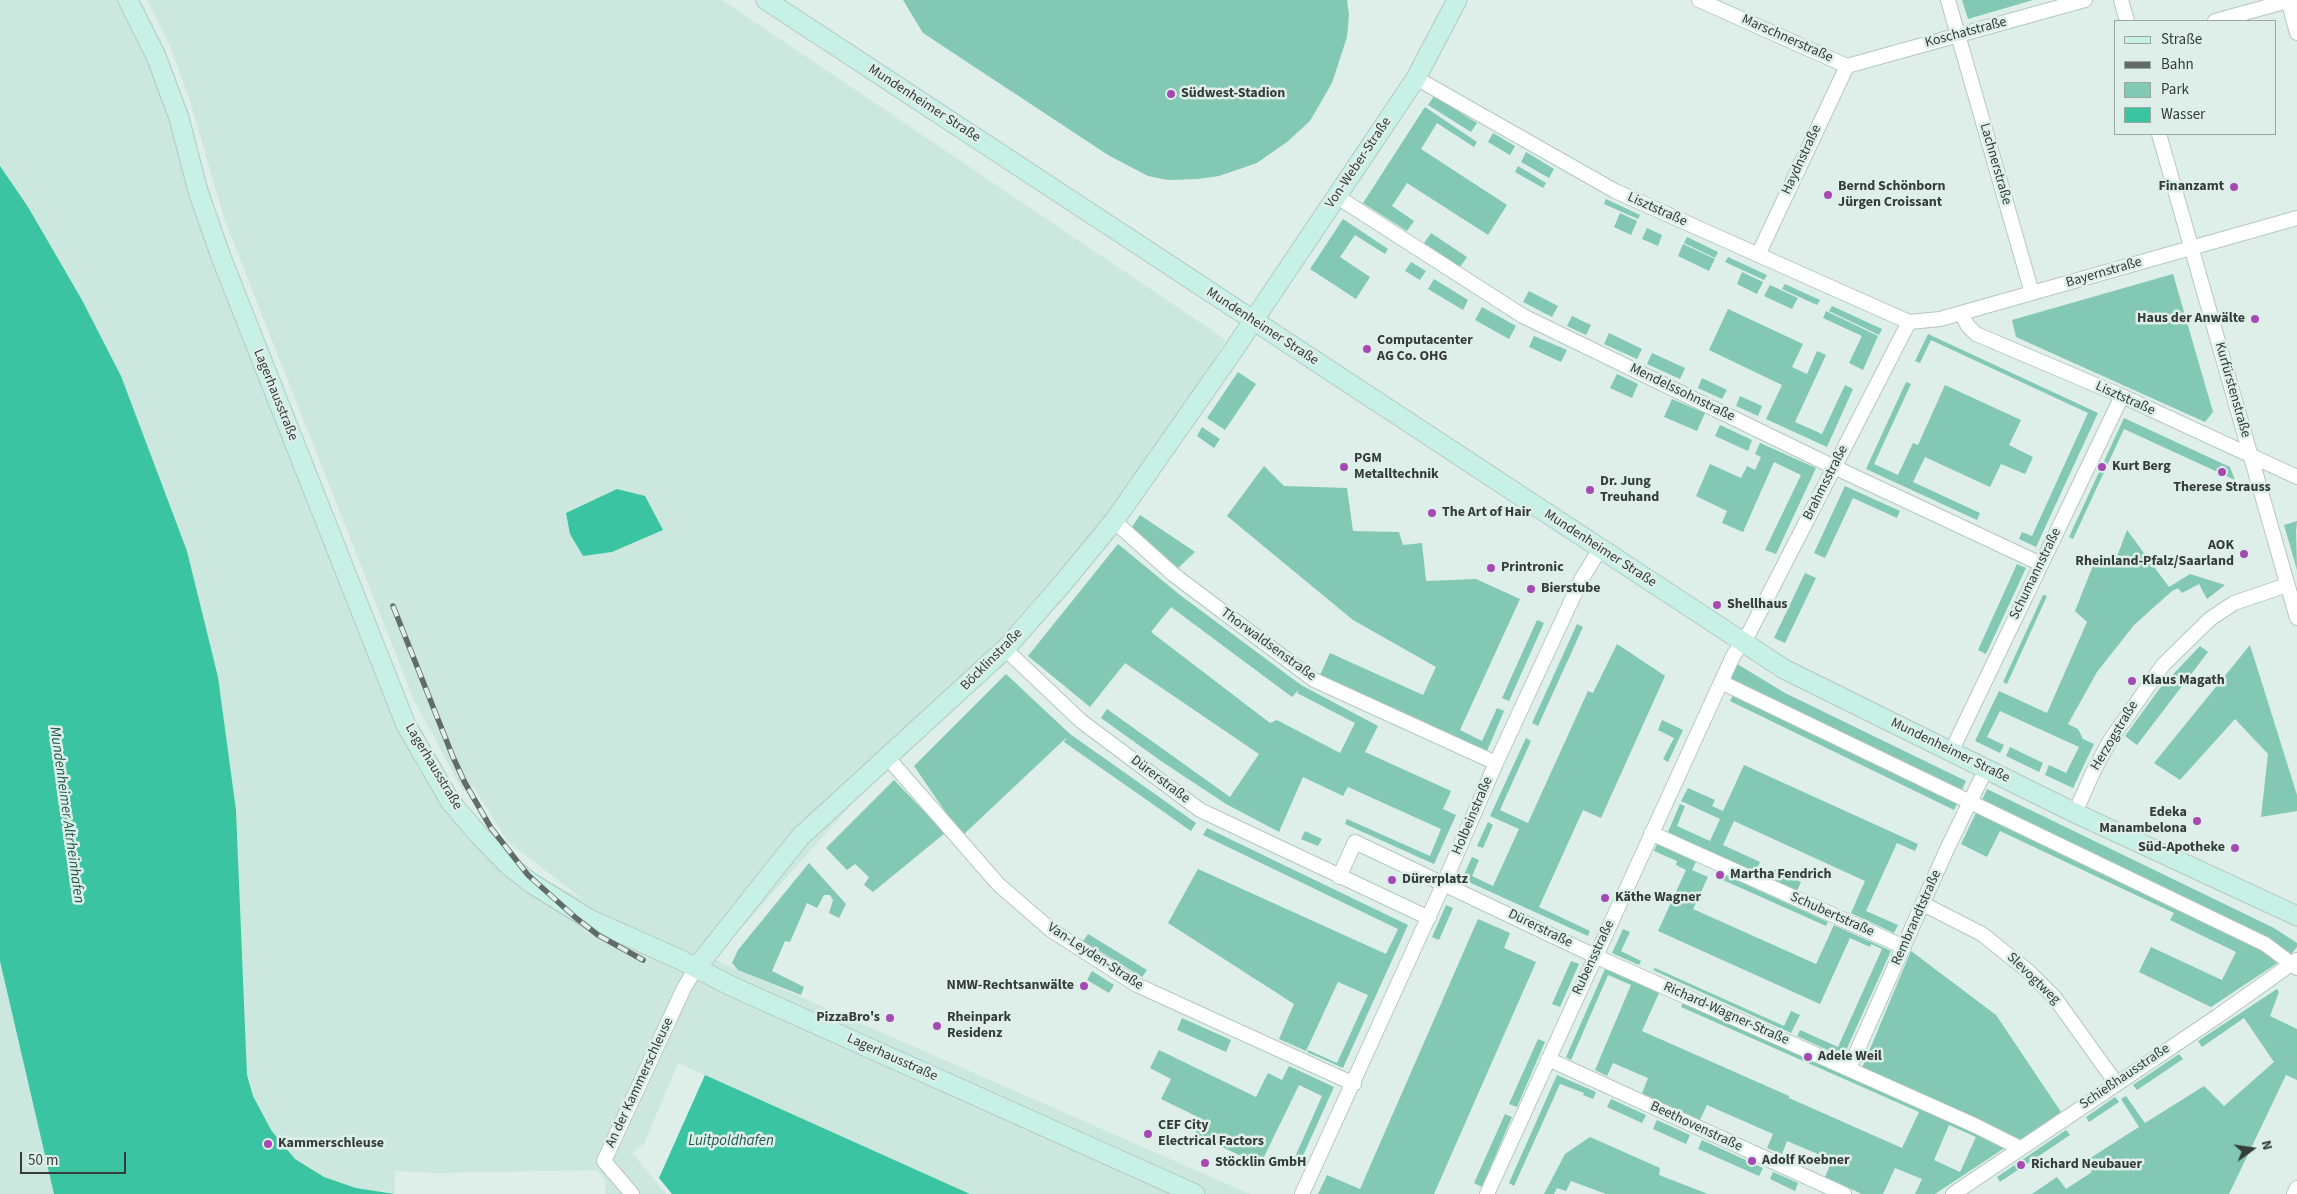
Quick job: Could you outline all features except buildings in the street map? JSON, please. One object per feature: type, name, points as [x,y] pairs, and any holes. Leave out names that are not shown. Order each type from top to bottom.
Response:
[{"type":"street","name":"Lagerhausstraße","points":[[128,0],[156,56],[178,118],[198,191],[221,257],[406,725],[450,801],[478,834],[509,866],[561,903],[589,919],[732,986],[1195,1194]]},
{"type":"street","name":"Mundenheimer Straße","points":[[766,0],[1784,669],[2076,813],[2297,916]]},
{"type":"street","name":"Von-Weber-Straße","points":[[1253,321],[1416,78],[1457,0]]},
{"type":"street","name":"Marschnerstraße","points":[[1699,0],[1847,66]]},
{"type":"street","name":"Lachnerstraße","points":[[1948,0],[2032,293]]},
{"type":"street","name":"Koschatstraße","points":[[1847,66],[2085,0]]},
{"type":"street","points":[[2121,0],[2127,20]]},
{"type":"street","points":[[2219,20],[2291,1],[2297,33]]},
{"type":"street","name":"Haydnstraße","points":[[1758,254],[1847,66]]},
{"type":"street","name":"Lisztstraße","points":[[1416,78],[1615,192],[1909,322]]},
{"type":"street","name":"Kurfürstenstraße","points":[[2159,135],[2297,618]]},
{"type":"street","name":"Mendelssohnstraße","points":[[1336,196],[1523,316],[1834,467],[2041,564]]},
{"type":"street","name":"Bayernstraße","points":[[1909,322],[1940,319],[2297,218]]},
{"type":"street","name":"Lisztstraße","points":[[1962,313],[1968,326],[1976,334],[2122,396],[2297,477]]},
{"type":"street","name":"Böcklinstraße","points":[[696,968],[784,854],[805,832],[1005,649],[1063,583],[1114,521],[1253,321]]},
{"type":"street","name":"Brahmsstraße","points":[[1742,642],[1909,322]]},
{"type":"street","name":"Schumannstraße","points":[[1951,752],[2122,396]]},
{"type":"street","name":"Thorwaldsenstraße","points":[[1114,521],[1174,575],[1314,680],[1496,762]]},
{"type":"street","name":"Holbeinstraße","points":[[1302,1194],[1429,918],[1496,762],[1581,580],[1600,549]]},
{"type":"street","name":"Herzogstraße","points":[[2076,813],[2093,772],[2111,739],[2163,665],[2210,619],[2226,608],[2234,603],[2288,585]]},
{"type":"street","name":"Rubensstraße","points":[[1487,1194],[1651,833],[1733,656],[1742,642]]},
{"type":"street","name":"Dürerstraße","points":[[1005,649],[1081,721],[1200,810],[1429,918]]},
{"type":"street","points":[[1721,682],[2265,944],[2295,964]]},
{"type":"street","name":"Van-Leyden-Straße","points":[[888,758],[999,885],[1051,930],[1137,986],[1354,1084]]},
{"type":"street","name":"Rembrandtstraße","points":[[1849,1068],[1969,802],[1986,769]]},
{"type":"street","name":"Schubertstraße","points":[[1651,833],[1904,947]]},
{"type":"street","name":"Dürerstraße","points":[[1339,877],[1355,842],[1595,956]]},
{"type":"street","name":"Slevogtweg","points":[[1924,904],[1982,934],[2028,971],[2055,998],[2116,1083]]},
{"type":"street","name":"Richard-Wagner-Straße","points":[[1595,956],[1849,1068],[2020,1148]]},
{"type":"street","name":"Schießhausstraße","points":[[1953,1194],[2295,964]]},
{"type":"street","name":"An der Kammerschleuse","points":[[632,1194],[604,1161],[684,988],[696,968]]},
{"type":"street","name":"Beethovenstraße","points":[[1548,1059],[1844,1194]]},
{"type":"street","points":[[2294,1194],[2297,1188]]},
{"type":"shaded area","points":[[0,0],[118,0],[145,53],[167,112],[194,210],[399,730],[418,768],[471,841],[584,900],[508,842],[473,786],[463,791],[414,700],[225,221],[190,101],[170,46],[147,0],[722,0],[1226,340],[1140,480],[714,959],[1250,1194],[970,1194],[678,1063],[644,1144],[632,1153],[666,1194],[605,1194],[605,1180],[597,1170],[435,1173],[395,1171],[395,1193],[356,1188],[324,1177],[295,1159],[271,1130],[253,1096],[247,1075],[236,810],[218,677],[187,551],[121,376],[82,300],[28,208],[0,166]]},
{"type":"shaded area","points":[[0,930],[58,1194],[0,1194]]},
{"type":"green space","name":"Südwest-Stadion","points":[[903,0],[1347,0],[1349,15],[1347,37],[1332,83],[1310,121],[1287,142],[1257,163],[1219,176],[1168,180],[1148,176],[1108,155],[923,33]]},
{"type":"green space","points":[[1962,0],[2033,0],[1968,19]]},
{"type":"green space","points":[[1434,96],[1477,123],[1471,132],[1428,105]]},
{"type":"green space","points":[[1425,107],[1477,142],[1474,147],[1437,123],[1421,149],[1507,205],[1488,235],[1407,183],[1392,206],[1414,221],[1407,231],[1363,203]]},
{"type":"green space","points":[[1493,133],[1515,146],[1510,155],[1488,142]]},
{"type":"green space","points":[[1526,152],[1554,169],[1549,178],[1521,162]]},
{"type":"green space","points":[[1518,166],[1546,183],[1543,188],[1515,172]]},
{"type":"green space","points":[[1606,199],[1640,215],[1638,219],[1604,204]]},
{"type":"green space","points":[[1620,213],[1637,221],[1631,235],[1614,227]]},
{"type":"green space","points":[[1343,219],[1388,249],[1385,254],[1355,235],[1340,257],[1370,277],[1356,299],[1310,269]]},
{"type":"green space","points":[[1647,228],[1662,235],[1658,246],[1642,239]]},
{"type":"green space","points":[[1431,233],[1467,257],[1460,267],[1424,243]]},
{"type":"green space","points":[[1687,237],[1718,252],[1715,258],[1684,243]]},
{"type":"green space","points":[[1683,244],[1715,259],[1709,271],[1678,256]]},
{"type":"green space","points":[[1728,257],[1767,275],[1764,280],[1725,262]]},
{"type":"green space","points":[[1411,262],[1426,271],[1420,280],[1405,271]]},
{"type":"green space","points":[[1742,272],[1763,282],[1757,294],[1737,284]]},
{"type":"green space","points":[[2173,274],[2213,412],[2205,422],[2016,337],[2012,320]]},
{"type":"green space","points":[[1434,279],[1468,300],[1463,310],[1428,289]]},
{"type":"green space","points":[[1785,284],[1820,300],[1817,305],[1782,289]]},
{"type":"green space","points":[[1770,285],[1798,298],[1792,309],[1764,296]]},
{"type":"green space","points":[[1529,291],[1558,306],[1552,317],[1523,302]]},
{"type":"green space","points":[[1832,306],[1882,329],[1879,335],[1829,311]]},
{"type":"green space","points":[[1482,307],[1516,326],[1509,339],[1475,320]]},
{"type":"green space","points":[[1728,309],[1803,344],[1792,367],[1807,374],[1817,351],[1826,355],[1795,422],[1822,434],[1845,385],[1853,389],[1827,447],[1766,419],[1782,385],[1709,350]]},
{"type":"green space","points":[[1826,311],[1878,336],[1863,370],[1849,363],[1862,336],[1823,318]]},
{"type":"green space","points":[[1572,316],[1591,325],[1586,335],[1567,326]]},
{"type":"green space","points":[[1609,333],[1642,349],[1637,359],[1604,344]]},
{"type":"green space","points":[[1928,334],[2098,413],[2036,547],[2019,539],[2022,532],[2032,536],[2088,413],[1931,340],[1920,363],[1915,361]]},
{"type":"green space","points":[[1534,336],[1567,350],[1561,362],[1529,347]]},
{"type":"green space","points":[[1652,353],[1685,368],[1680,379],[1647,364]]},
{"type":"green space","points":[[1238,372],[1256,384],[1225,430],[1207,418]]},
{"type":"green space","points":[[1617,374],[1638,384],[1632,398],[1610,388]]},
{"type":"green space","points":[[1702,378],[1727,390],[1722,399],[1698,388]]},
{"type":"green space","points":[[1906,382],[1911,384],[1874,464],[1898,475],[1913,443],[1918,445],[1945,385],[2021,420],[2009,445],[2033,457],[2025,474],[2001,464],[1990,487],[1925,457],[1913,482],[1980,513],[1977,520],[1866,469]]},
{"type":"green space","points":[[1740,396],[1762,406],[1758,416],[1736,406]]},
{"type":"green space","points":[[1672,399],[1705,413],[1697,431],[1664,417]]},
{"type":"green space","points":[[2124,418],[2230,467],[2235,480],[2124,429],[2073,539],[2069,537]]},
{"type":"green space","points":[[1720,425],[1752,440],[1748,451],[1715,436]]},
{"type":"green space","points":[[1202,427],[1220,439],[1214,448],[1197,436]]},
{"type":"green space","points":[[1760,443],[1816,468],[1776,554],[1765,550],[1801,475],[1774,462],[1743,532],[1722,523],[1727,511],[1696,496],[1710,464],[1741,478],[1747,466],[1755,470],[1761,457],[1755,454]]},
{"type":"green space","points":[[1264,466],[1284,486],[1347,488],[1353,531],[1399,532],[1403,545],[1422,543],[1426,581],[1476,579],[1520,599],[1460,730],[1482,741],[1497,708],[1504,711],[1487,751],[1320,675],[1330,653],[1423,695],[1436,667],[1353,620],[1227,516]]},
{"type":"green space","points":[[1845,486],[1900,511],[1897,518],[1853,498],[1825,558],[1814,553]]},
{"type":"green space","points":[[1140,515],[1195,552],[1178,568],[1132,527]]},
{"type":"green space","points":[[2297,521],[2296,531],[2297,570],[2284,525]]},
{"type":"green space","points":[[2127,530],[2169,587],[2190,574],[2225,585],[2207,599],[2199,584],[2182,593],[2178,588],[2172,591],[2134,625],[2097,672],[2068,724],[2078,729],[2083,739],[2094,744],[2073,788],[2045,775],[2049,765],[2066,773],[2079,747],[2000,711],[1987,737],[2004,745],[2000,753],[1975,741],[1999,691],[2047,713],[2087,622],[2075,611],[2096,558],[2113,567]]},
{"type":"green space","points":[[1118,544],[1180,595],[1301,685],[1378,726],[1365,752],[1451,791],[1443,809],[1456,815],[1434,864],[1345,824],[1347,819],[1430,856],[1441,829],[1348,787],[1343,796],[1303,777],[1279,832],[1226,804],[1101,718],[1107,709],[1230,797],[1259,754],[1125,663],[1090,707],[1028,656]],"holes":[[[1171,607],[1292,697],[1299,689],[1297,693],[1355,723],[1340,753],[1277,720],[1270,723],[1151,632]]]},
{"type":"green space","points":[[2017,564],[2026,568],[1986,654],[1978,650]]},
{"type":"green space","points":[[1805,573],[1816,578],[1785,643],[1774,638]]},
{"type":"green space","points":[[2043,595],[2047,596],[2007,684],[2003,682]]},
{"type":"green space","points":[[1537,620],[1544,623],[1509,701],[1502,698]]},
{"type":"green space","points":[[1577,624],[1583,627],[1538,726],[1532,723]]},
{"type":"green space","points":[[1617,644],[1665,676],[1601,818],[1583,810],[1539,907],[1590,931],[1588,936],[1462,879],[1472,857],[1479,860],[1472,876],[1493,886],[1519,829],[1490,816],[1526,738],[1531,741],[1500,810],[1528,823],[1588,691],[1593,693]]},
{"type":"green space","points":[[2250,645],[2297,795],[2297,811],[2261,817],[2268,754],[2235,719],[2180,780],[2154,763]]},
{"type":"green space","points":[[2200,646],[2208,652],[2137,745],[2125,736],[2160,688]]},
{"type":"green space","points":[[1734,662],[1785,693],[1966,781],[1961,792],[1726,678]]},
{"type":"green space","points":[[1006,674],[1070,734],[1196,823],[1191,831],[1064,742],[1067,737],[962,836],[914,766]]},
{"type":"green space","points":[[1733,695],[1957,804],[1954,810],[1730,701]]},
{"type":"green space","points":[[1662,720],[1683,730],[1668,762],[1663,759],[1674,738],[1658,730]]},
{"type":"green space","points":[[2010,747],[2043,763],[2039,772],[2006,756]]},
{"type":"green space","points":[[1744,765],[1918,844],[1915,851],[1897,843],[1866,911],[1898,925],[1894,933],[1851,913],[1865,881],[1734,821],[1723,845],[1760,862],[1755,872],[1668,832],[1680,804],[1685,806],[1677,826],[1710,841],[1720,819],[1681,801],[1688,788],[1715,800],[1712,806],[1723,811]]},
{"type":"green space","points":[[894,780],[945,833],[873,892],[864,885],[869,877],[855,864],[847,870],[826,848]]},
{"type":"green space","points":[[1987,789],[2274,928],[2297,943],[2297,947],[2291,954],[2261,936],[1982,800]]},
{"type":"green space","points":[[1976,813],[2267,952],[2279,962],[2211,1007],[2139,972],[2151,947],[2222,980],[2236,952],[2170,920],[2174,913],[2000,831],[1987,857],[1961,844]]},
{"type":"green space","points":[[1488,822],[1493,825],[1483,848],[1477,846]]},
{"type":"green space","points":[[1207,828],[1408,925],[1343,1068],[1307,1052],[1308,1050],[1337,1063],[1368,995],[1338,982],[1306,1051],[1279,1039],[1294,1004],[1168,923],[1198,869],[1386,954],[1398,929],[1203,835]]},
{"type":"green space","points":[[1305,831],[1322,839],[1318,846],[1301,839]]},
{"type":"green space","points":[[1657,844],[1696,862],[1692,870],[1708,877],[1693,909],[1816,964],[1834,925],[1891,951],[1843,1057],[1797,1036],[1800,1030],[1838,1047],[1882,949],[1871,944],[1870,947],[1850,938],[1820,1004],[1658,931],[1686,870],[1676,865],[1677,861],[1654,851]]},
{"type":"green space","points":[[809,863],[846,904],[839,918],[829,913],[833,900],[830,895],[824,895],[817,908],[807,903],[790,942],[785,941],[772,971],[804,987],[801,995],[738,970],[732,963],[738,950]]},
{"type":"green space","points":[[1774,869],[1801,882],[1797,891],[1769,878]]},
{"type":"green space","points":[[1725,875],[1828,922],[1826,926],[1723,880]]},
{"type":"green space","points":[[1446,905],[1453,908],[1439,940],[1432,937]]},
{"type":"green space","points":[[1478,919],[1510,933],[1504,948],[1536,962],[1434,1194],[1318,1194],[1327,1175],[1360,1189]]},
{"type":"green space","points":[[1623,929],[1630,932],[1621,951],[1641,961],[1639,965],[1612,953]]},
{"type":"green space","points":[[1088,934],[1147,970],[1142,977],[1083,941]]},
{"type":"green space","points":[[1911,951],[1996,1015],[2061,1112],[2018,1141],[1862,1068]]},
{"type":"green space","points":[[1571,961],[1579,964],[1560,1007],[1552,1004]]},
{"type":"green space","points":[[1655,968],[1784,1026],[1791,1011],[1800,1015],[1791,1033],[1653,970]]},
{"type":"green space","points":[[1605,969],[1659,993],[1642,1031],[1789,1096],[1789,1098],[1902,1148],[1919,1112],[1681,1007],[1683,1003],[2005,1146],[1935,1194],[1915,1194],[1922,1179],[1895,1168],[1883,1194],[1862,1194],[1825,1177],[1832,1160],[1787,1141],[1782,1154],[1767,1148],[1773,1134],[1707,1105],[1699,1122],[1641,1096],[1648,1078],[1613,1063],[1607,1076],[1595,1070],[1631,985],[1608,975],[1571,1060],[1566,1057]],"holes":[[[1949,1125],[1976,1137],[1960,1172],[1934,1160]]]},
{"type":"green space","points":[[1092,971],[1114,985],[1109,993],[1087,980]]},
{"type":"green space","points":[[2277,989],[2279,992],[2270,1016],[2297,1029],[2297,1080],[2286,1075],[2229,1194],[2032,1194],[2057,1177],[2066,1189],[2092,1172],[2084,1162],[2139,1127],[2121,1099],[2126,1096],[2145,1123],[2204,1086],[2224,1106],[2274,1062],[2244,1018],[2202,1047],[2198,1041]]},
{"type":"green space","points":[[1182,1018],[1231,1040],[1226,1052],[1177,1030]]},
{"type":"green space","points":[[1538,1039],[1545,1042],[1517,1107],[1509,1104]]},
{"type":"green space","points":[[1159,1050],[1256,1097],[1268,1073],[1282,1080],[1289,1066],[1334,1087],[1301,1160],[1295,1157],[1322,1096],[1299,1085],[1260,1165],[1195,1134],[1202,1119],[1161,1099],[1171,1079],[1150,1068]]},
{"type":"green space","points":[[2179,1054],[2183,1059],[2137,1090],[2133,1085]]},
{"type":"green space","points":[[1557,1075],[1596,1092],[1593,1099],[1583,1095],[1584,1093],[1560,1084],[1514,1186],[1509,1183]]},
{"type":"green space","points":[[2115,1097],[2119,1102],[2089,1122],[2086,1117]]},
{"type":"green space","points":[[1611,1099],[1646,1115],[1642,1123],[1607,1107]]},
{"type":"green space","points":[[1505,1114],[1512,1117],[1482,1187],[1474,1183]]},
{"type":"green space","points":[[1657,1120],[1690,1135],[1686,1144],[1653,1129]]},
{"type":"green space","points":[[2066,1130],[2070,1135],[2000,1182],[1997,1177]]},
{"type":"green space","points":[[1590,1137],[1660,1168],[1659,1175],[1708,1194],[1606,1194],[1571,1181],[1566,1191],[1557,1188],[1554,1194],[1544,1194],[1565,1154]]},
{"type":"green space","points":[[1702,1140],[1763,1168],[1759,1176],[1698,1149]]},
{"type":"green space","points":[[1773,1172],[1798,1183],[1795,1191],[1770,1179]]},
{"type":"water","name":"Mundenheimer Altrheinhafen","points":[[0,166],[28,207],[82,300],[121,376],[187,551],[218,677],[236,810],[247,1075],[253,1096],[271,1130],[295,1159],[324,1177],[356,1188],[395,1194],[54,1194],[0,961]]},
{"type":"water","points":[[617,489],[645,496],[663,530],[612,552],[583,556],[570,534],[566,513]]},
{"type":"water","name":"Luitpoldhafen","points":[[705,1075],[970,1194],[672,1194],[659,1178]]},
{"type":"railway","points":[[393,606],[453,757],[465,783],[491,828],[528,875],[576,918],[598,935],[643,960]]},
{"type":"place","name":"Südwest-Stadion","points":[[1171,94]]},
{"type":"place","name":"Finanzamt","points":[[2234,187]]},
{"type":"place","name":"Bernd Schönborn Jürgen Croissant","points":[[1828,195]]},
{"type":"place","name":"Haus der Anwälte","points":[[2255,319]]},
{"type":"place","name":"Computacenter AG Co. OHG","points":[[1367,349]]},
{"type":"place","name":"PGM Metalltechnik","points":[[1344,467]]},
{"type":"place","name":"Kurt Berg","points":[[2102,467]]},
{"type":"place","name":"Therese Strauss","points":[[2222,472]]},
{"type":"place","name":"Dr. Jung Treuhand","points":[[1590,490]]},
{"type":"place","name":"The Art of Hair","points":[[1432,513]]},
{"type":"place","name":"AOK Rheinland-Pfalz/Saarland","points":[[2244,554]]},
{"type":"place","name":"Printronic","points":[[1491,568]]},
{"type":"place","name":"Bierstube","points":[[1531,589]]},
{"type":"place","name":"Shellhaus","points":[[1717,605]]},
{"type":"place","name":"Klaus Magath","points":[[2132,681]]},
{"type":"place","name":"Edeka Manambelona","points":[[2197,821]]},
{"type":"place","name":"Süd-Apotheke","points":[[2235,848]]},
{"type":"place","name":"Martha Fendrich","points":[[1720,875]]},
{"type":"place","name":"Dürerplatz","points":[[1392,880]]},
{"type":"place","name":"Käthe Wagner","points":[[1605,898]]},
{"type":"place","name":"NMW-Rechtsanwälte","points":[[1084,986]]},
{"type":"place","name":"PizzaBro's","points":[[890,1018]]},
{"type":"place","name":"Rheinpark Residenz","points":[[937,1026]]},
{"type":"place","name":"Adele Weil","points":[[1808,1057]]},
{"type":"place","name":"CEF City Electrical Factors","points":[[1148,1134]]},
{"type":"place","name":"Kammerschleuse","points":[[268,1144]]},
{"type":"place","name":"Adolf Koebner","points":[[1752,1161]]},
{"type":"place","name":"Stöcklin GmbH","points":[[1205,1163]]},
{"type":"place","name":"Richard Neubauer","points":[[2021,1165]]}]
